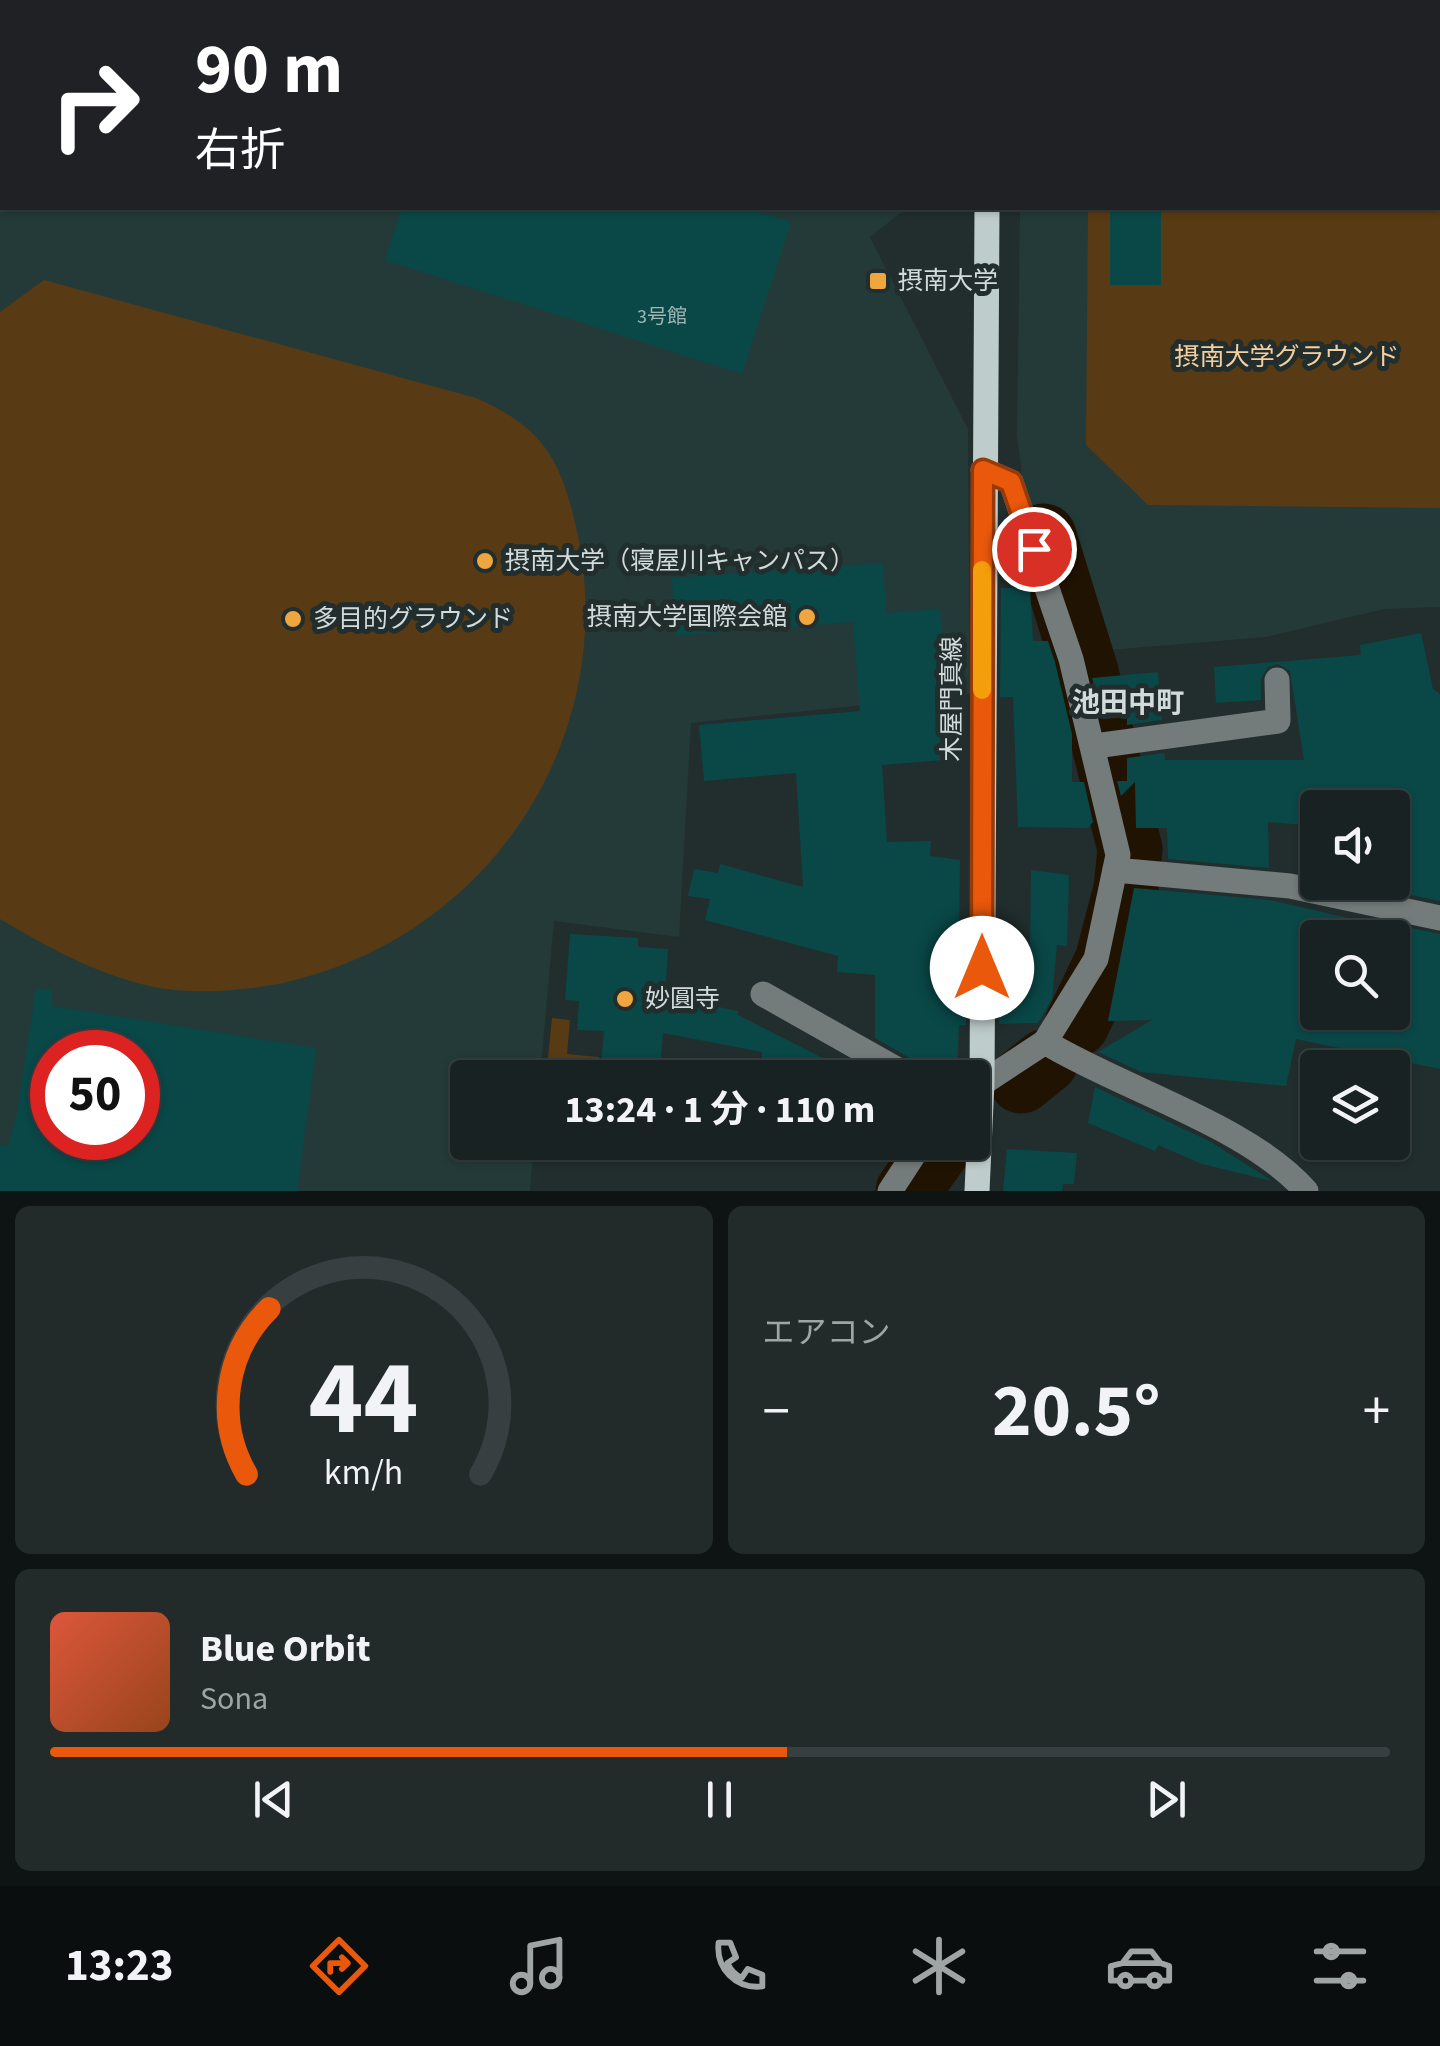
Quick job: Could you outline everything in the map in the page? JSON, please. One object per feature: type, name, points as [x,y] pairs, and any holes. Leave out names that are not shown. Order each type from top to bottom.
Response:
[{"type":"main road","name":"木屋門真線","points":[[977,1060],[987,210]]},
{"type":"main road","name":"木屋門真線","points":[[977,1160],[977,1191]]},
{"type":"street","points":[[983,470],[1011,482],[1102,744],[1118,855],[1124,871],[1096,959],[1045,1042],[990,1078]]},
{"type":"street","points":[[1102,744],[1278,721],[1277,680]]},
{"type":"street","points":[[1124,871],[1290,886],[1440,918]]},
{"type":"street","points":[[763,994],[880,1060]]},
{"type":"street","points":[[1045,1042],[1096,1073],[1218,1127],[1306,1191]]},
{"type":"street","points":[[890,1191],[910,1160]]},
{"type":"shaded area","name":"摂南大学（寝屋川キャンパス）","points":[[0,210],[904,210],[870,237],[968,429],[970,694],[691,723],[679,937],[554,921],[542,1060],[450,1060],[450,1160],[533,1160],[530,1191],[0,1191]]},
{"type":"shaded area","points":[[1020,210],[1440,210],[1440,607],[1384,609],[1266,637],[1085,652],[1053,543],[1036,524],[1024,492],[1017,435]]},
{"type":"green space","name":"摂南大学グラウンド","points":[[1088,210],[1440,210],[1440,508],[1148,505],[1086,445]]},
{"type":"green space","name":"多目的グラウンド","points":[[44,280],[476,398],[519,422],[535,436],[557,468],[578,536],[586,612],[578,685],[557,754],[524,818],[479,874],[423,921],[359,958],[287,982],[231,990],[173,990],[101,971],[0,919],[0,312]]},
{"type":"green space","points":[[552,1018],[570,1020],[567,1054],[599,1057],[599,1060],[548,1060]]},
{"type":"building","points":[[401,210],[753,210],[791,222],[742,374],[385,260]]},
{"type":"building","points":[[1110,210],[1161,210],[1161,285],[1110,285]]},
{"type":"building","points":[[883,563],[886,613],[940,609],[944,673],[937,674],[944,760],[882,765],[887,842],[931,841],[930,856],[960,860],[959,943],[967,944],[966,1025],[959,1025],[958,1060],[913,1060],[875,1038],[875,975],[837,972],[838,956],[705,920],[710,899],[688,896],[694,869],[718,873],[720,864],[803,887],[796,773],[704,781],[699,725],[860,711],[853,622],[675,636],[672,578]]},
{"type":"building","points":[[1001,588],[1030,588],[1033,641],[1048,641],[1055,662],[1072,734],[1072,782],[1084,782],[1093,822],[1088,828],[1018,827],[1013,697],[1000,697]]},
{"type":"building","points":[[1421,633],[1433,689],[1440,694],[1440,901],[1410,895],[1410,790],[1300,790],[1300,825],[1268,822],[1269,868],[1168,859],[1167,828],[1136,828],[1135,782],[1121,796],[1117,781],[1127,781],[1127,758],[1164,753],[1165,760],[1304,760],[1290,671],[1278,664],[1268,667],[1261,679],[1261,700],[1216,703],[1214,667],[1361,655],[1360,645]]},
{"type":"building","points":[[1158,672],[1162,720],[1127,725],[1127,717],[1102,719],[1092,678]]},
{"type":"building","points":[[1031,870],[1069,875],[1067,946],[1057,945],[1052,999],[1038,1023],[999,1024],[999,946],[1030,949]]},
{"type":"building","points":[[1134,888],[1270,900],[1356,920],[1300,920],[1300,1030],[1410,1030],[1410,928],[1440,934],[1440,1069],[1410,1063],[1410,1050],[1349,1050],[1296,1039],[1286,1086],[1141,1072],[1098,1052],[1152,1020],[1108,1021]]},
{"type":"building","points":[[570,934],[638,938],[638,947],[668,949],[665,996],[738,1011],[738,1015],[827,1060],[762,1060],[762,1052],[663,1033],[661,1060],[602,1060],[604,1031],[577,1030],[579,1001],[565,1000]]},
{"type":"building","points":[[36,989],[52,990],[52,1006],[316,1048],[297,1191],[0,1191],[0,1145],[8,1146],[16,1119]]},
{"type":"building","points":[[1095,1087],[1211,1142],[1272,1181],[1202,1164],[1158,1145],[1155,1151],[1088,1123]]},
{"type":"building","points":[[1007,1149],[1077,1153],[1074,1184],[1063,1184],[1062,1191],[1003,1191]]},
{"type":"waterway","points":[[1044,536],[1086,672],[1130,849],[1126,889],[1107,961],[1077,1024]]},
{"type":"waterway","points":[[1021,1081],[1046,1061]]},
{"type":"waterway","points":[[908,1191],[930,1160]]},
{"type":"slow traffic","points":[[982,570],[982,690]]},
{"type":"place","name":"摂南大学","points":[[878,281]]},
{"type":"place","name":"摂南大学（寝屋川キャンパス）","points":[[485,561]]},
{"type":"place","name":"摂南大学国際会館","points":[[807,617]]},
{"type":"place","name":"多目的グラウンド","points":[[293,619]]},
{"type":"place","name":"妙圓寺","points":[[625,999]]},
{"type":"district","name":"池田中町","points":[[1128,703]]},
{"type":"route","points":[[982,968],[983,470],[1011,482],[1034,549]]}]
